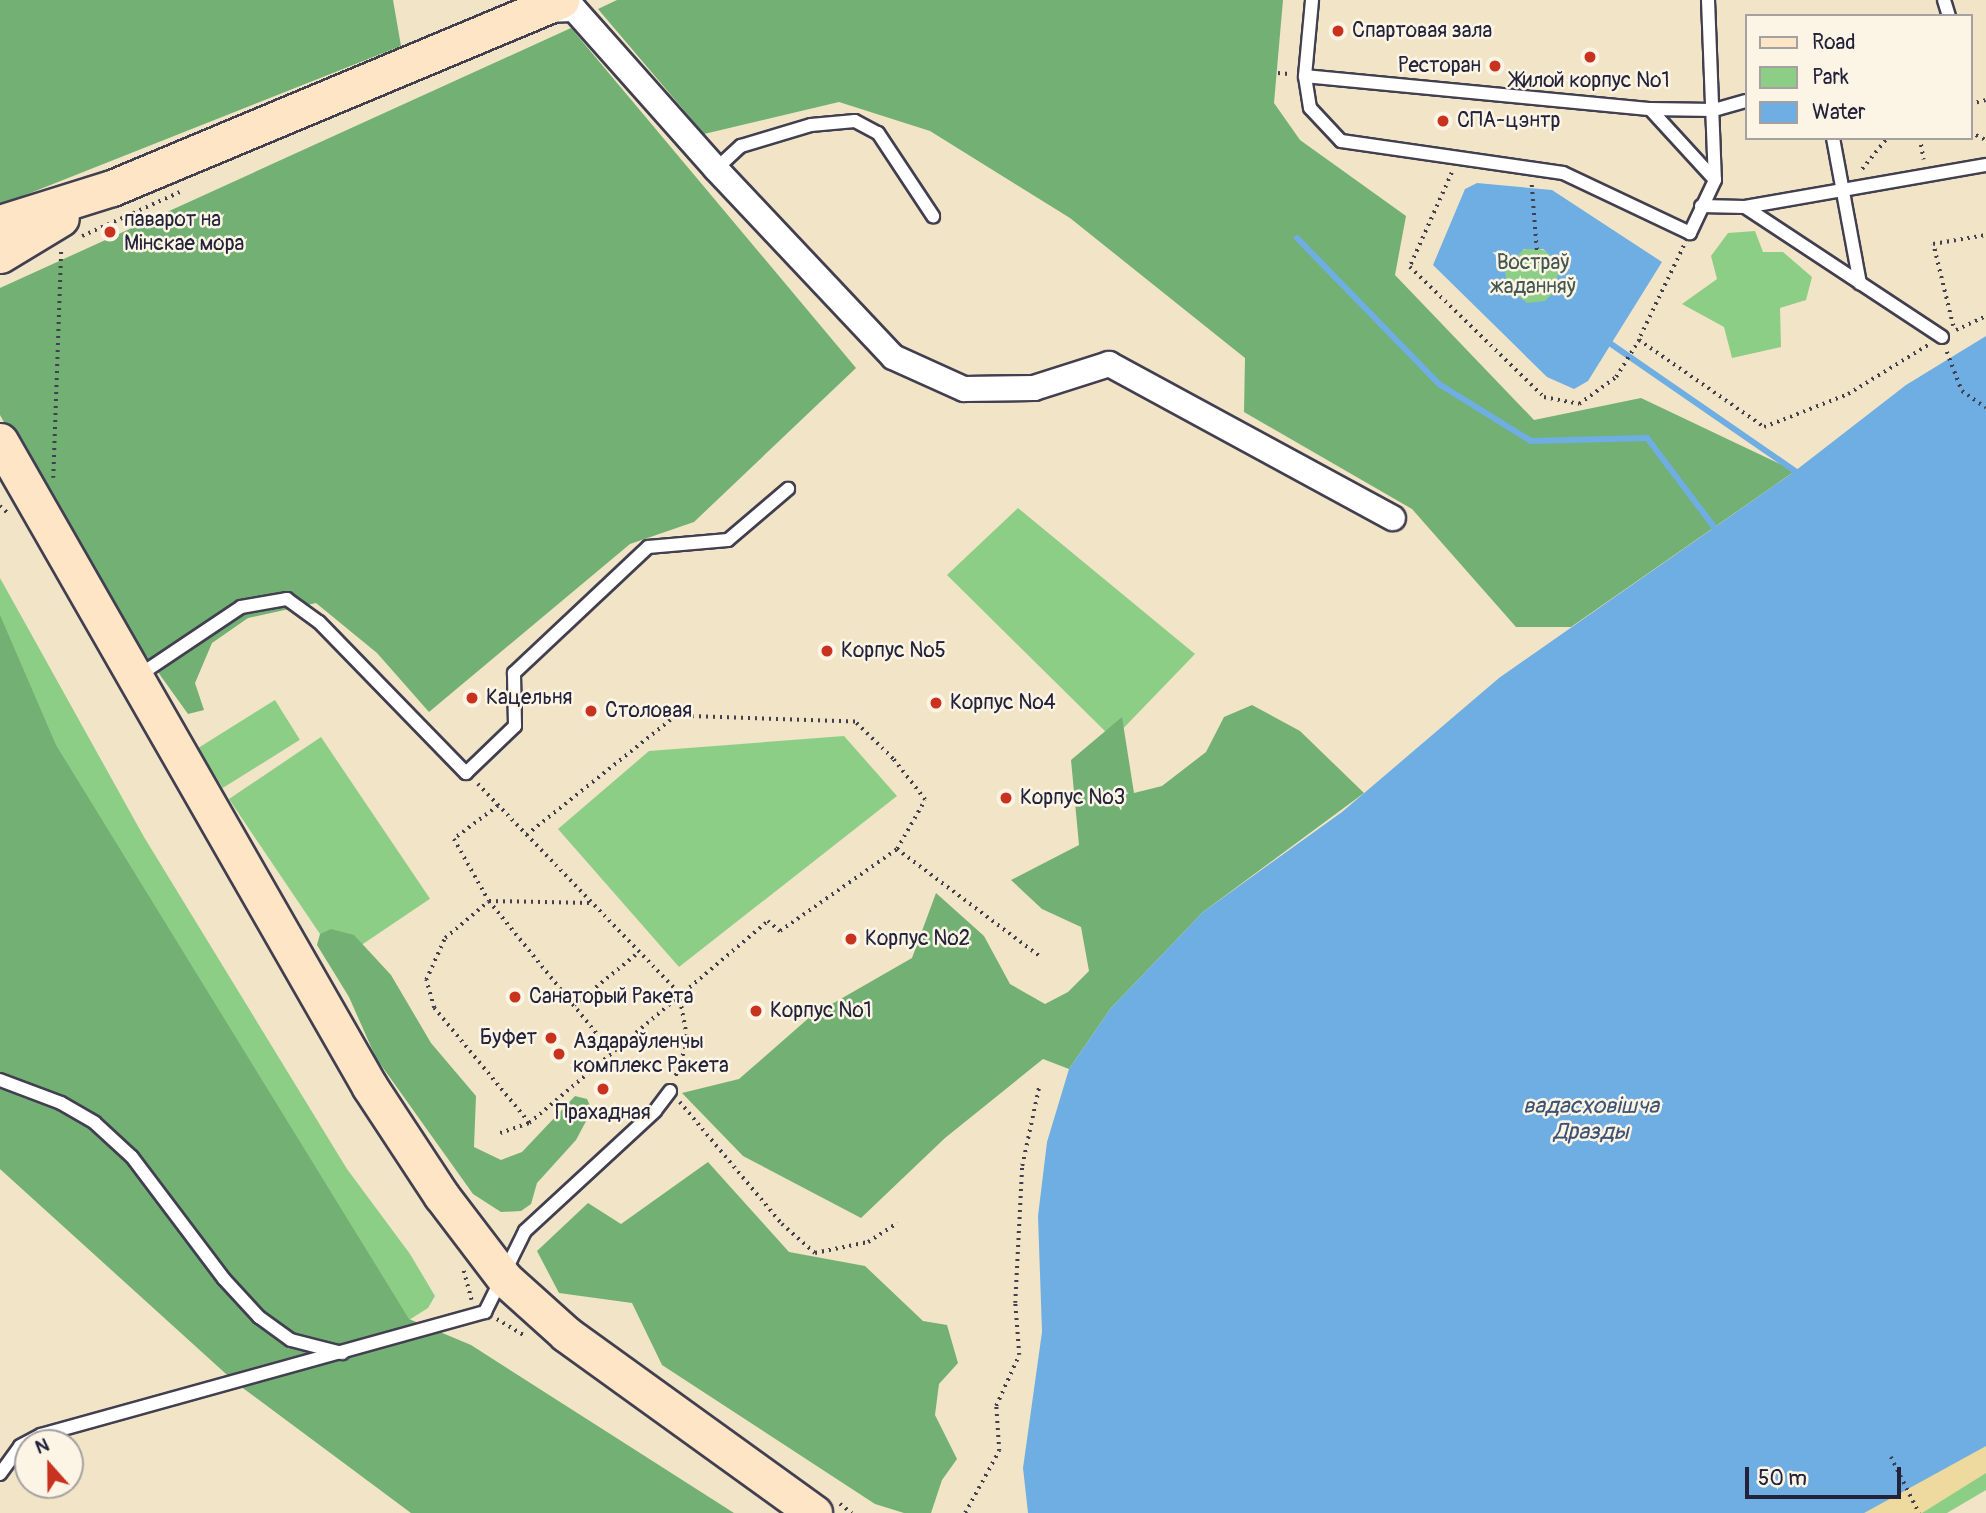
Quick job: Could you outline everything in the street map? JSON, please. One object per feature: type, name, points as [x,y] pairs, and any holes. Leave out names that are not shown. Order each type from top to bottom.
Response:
[{"type":"street","points":[[0,223],[112,188],[547,3],[574,9],[716,169],[893,357],[964,389],[1034,388],[1109,364],[1393,518]]},
{"type":"street","points":[[0,255],[112,188]]},
{"type":"street","points":[[0,441],[8,462],[370,1087],[441,1195],[505,1279],[566,1334],[814,1513]]},
{"type":"lane","points":[[1312,0],[1305,76],[1310,108],[1341,141],[1460,156],[1563,173],[1690,233],[1715,180],[1709,0]]},
{"type":"lane","points":[[1305,76],[1650,109],[1714,110],[1744,102]]},
{"type":"lane","points":[[1650,109],[1715,180]]},
{"type":"lane","points":[[716,169],[741,146],[811,125],[855,121],[878,133],[933,216]]},
{"type":"lane","points":[[1834,140],[1846,190],[1860,284]]},
{"type":"lane","points":[[1701,206],[1745,208],[1986,165]]},
{"type":"lane","points":[[1745,208],[1942,337]]},
{"type":"lane","points":[[134,679],[241,607],[287,599],[319,622],[466,773],[515,726],[514,673],[648,547],[728,540],[788,489]]},
{"type":"lane","points":[[0,1080],[61,1102],[95,1123],[132,1157],[224,1279],[259,1317],[291,1340],[343,1353]]},
{"type":"lane","points":[[0,1474],[20,1446],[41,1435],[485,1312],[505,1279],[525,1231],[655,1111],[670,1091]]},
{"type":"path","points":[[1846,190],[1885,140]]},
{"type":"path","points":[[1920,140],[1927,176]]},
{"type":"path","points":[[1460,156],[1410,267],[1544,397],[1579,404],[1616,377],[1639,340],[1690,233]]},
{"type":"path","points":[[1532,179],[1538,263]]},
{"type":"path","points":[[1986,235],[1933,244],[1954,331],[1986,316]]},
{"type":"path","points":[[52,492],[61,246]]},
{"type":"path","points":[[1639,340],[1765,427],[1848,394],[1942,337],[1962,391],[1986,408]]},
{"type":"path","points":[[500,1133],[529,1123],[679,993],[768,922],[780,931],[897,849],[925,800],[893,759],[855,722],[676,716],[527,835]]},
{"type":"path","points":[[466,773],[679,993],[688,1041],[670,1091],[782,1224],[816,1253],[868,1242],[897,1223]]},
{"type":"path","points":[[498,806],[454,839],[489,901],[612,1052]]},
{"type":"path","points":[[897,849],[1041,957]]},
{"type":"path","points":[[529,1123],[434,1008],[426,980],[445,938],[489,901],[592,903]]},
{"type":"path","points":[[574,1005],[639,951]]},
{"type":"path","points":[[965,1513],[999,1451],[996,1406],[1018,1355],[1015,1303],[1022,1166],[1039,1087]]},
{"type":"path","points":[[1891,1457],[1919,1513]]},
{"type":"green space","points":[[0,0],[393,0],[401,46],[0,205]]},
{"type":"green space","points":[[617,0],[1283,0],[1274,103],[1300,140],[1406,216],[1395,275],[1534,420],[1641,398],[1795,471],[1571,627],[1516,627],[1412,509],[1244,412],[1245,358],[1070,218],[930,131],[839,102],[704,134],[598,9]]},
{"type":"green space","points":[[571,28],[856,368],[694,522],[630,544],[429,712],[377,653],[316,603],[248,618],[212,643],[195,683],[204,710],[188,714],[89,576],[0,415],[0,288]]},
{"type":"green space","points":[[1755,231],[1763,252],[1783,252],[1812,277],[1806,300],[1780,308],[1781,347],[1732,358],[1724,327],[1682,304],[1717,279],[1711,256],[1728,233]]},
{"type":"green space","name":"Востраў жаданняў","points":[[1528,248],[1538,248],[1553,256],[1559,265],[1559,287],[1553,296],[1538,304],[1528,304],[1510,292],[1505,281],[1505,271],[1517,253]]},
{"type":"green space","points":[[1018,508],[1195,654],[1113,739],[947,575]]},
{"type":"green space","points":[[0,578],[144,837],[347,1169],[410,1254],[435,1296],[428,1308],[409,1320],[55,745],[0,639]]},
{"type":"green space","points":[[0,615],[56,745],[409,1319],[471,1345],[734,1513],[411,1513],[236,1383],[0,1169]]},
{"type":"green space","points":[[275,700],[300,740],[223,788],[198,748]]},
{"type":"green space","points":[[1252,705],[1300,731],[1364,793],[1203,912],[1111,1008],[1069,1069],[1043,1059],[945,1138],[861,1218],[743,1156],[682,1093],[739,1079],[811,1016],[912,958],[936,893],[984,936],[1010,984],[1045,1004],[1068,992],[1089,971],[1081,927],[1042,909],[1011,880],[1079,845],[1071,760],[1122,717],[1134,793],[1162,786],[1206,752],[1224,717]]},
{"type":"green space","points":[[844,736],[897,796],[679,967],[558,829],[649,751]]},
{"type":"green space","points":[[321,737],[430,899],[338,961],[229,799]]},
{"type":"green space","points":[[331,929],[354,935],[391,975],[431,1043],[476,1096],[474,1147],[501,1160],[522,1152],[575,1096],[587,1099],[592,1110],[576,1140],[537,1183],[531,1204],[521,1211],[501,1212],[473,1194],[376,1058],[349,997],[317,945],[320,934]]},
{"type":"green space","points":[[708,1162],[789,1252],[865,1266],[923,1321],[947,1325],[958,1363],[939,1384],[935,1415],[957,1459],[942,1480],[931,1513],[904,1513],[875,1504],[662,1365],[632,1303],[559,1293],[537,1251],[588,1203],[621,1224]]},
{"type":"green space","points":[[1986,1446],[1986,1490],[1947,1513],[1864,1513]]},
{"type":"sand","points":[[1986,1446],[1986,1473],[1922,1513],[1864,1513]]},
{"type":"water","points":[[1477,183],[1552,190],[1662,262],[1588,381],[1574,389],[1547,377],[1433,265],[1465,189]],"holes":[[[1524,249],[1543,249],[1557,261],[1558,288],[1545,301],[1527,303],[1507,287],[1505,268]]]},
{"type":"water","name":"вадасховішча Дразды","points":[[1986,336],[1986,1446],[1864,1513],[1028,1513],[1023,1468],[1042,1332],[1038,1216],[1047,1142],[1069,1069],[1111,1008],[1203,912],[1342,812],[1499,678],[1795,471],[1906,385]]},
{"type":"waterway","points":[[1297,238],[1439,384],[1531,441],[1647,438],[1714,527]]},
{"type":"waterway","points":[[1611,344],[1795,471]]},
{"type":"place","name":"Спартовая зала","points":[[1338,31]]},
{"type":"place","name":"Жилой корпус №1","points":[[1590,57]]},
{"type":"place","name":"Ресторан","points":[[1495,66]]},
{"type":"place","name":"СПА-цэнтр","points":[[1443,121]]},
{"type":"place","name":"паварот на Мінскае мора","points":[[110,232]]},
{"type":"place","name":"Корпус №5","points":[[827,651]]},
{"type":"place","name":"Кацельня","points":[[472,698]]},
{"type":"place","name":"Корпус №4","points":[[936,703]]},
{"type":"place","name":"Столовая","points":[[591,711]]},
{"type":"place","name":"Корпус №3","points":[[1006,798]]},
{"type":"place","name":"Корпус №2","points":[[851,939]]},
{"type":"place","name":"Санаторый Ракета","points":[[515,997]]},
{"type":"place","name":"Корпус №1","points":[[756,1011]]},
{"type":"place","name":"Буфет","points":[[551,1038]]},
{"type":"place","name":"Аздараўленчы комплекс Ракета","points":[[559,1054]]},
{"type":"place","name":"Прахадная","points":[[603,1089]]}]
